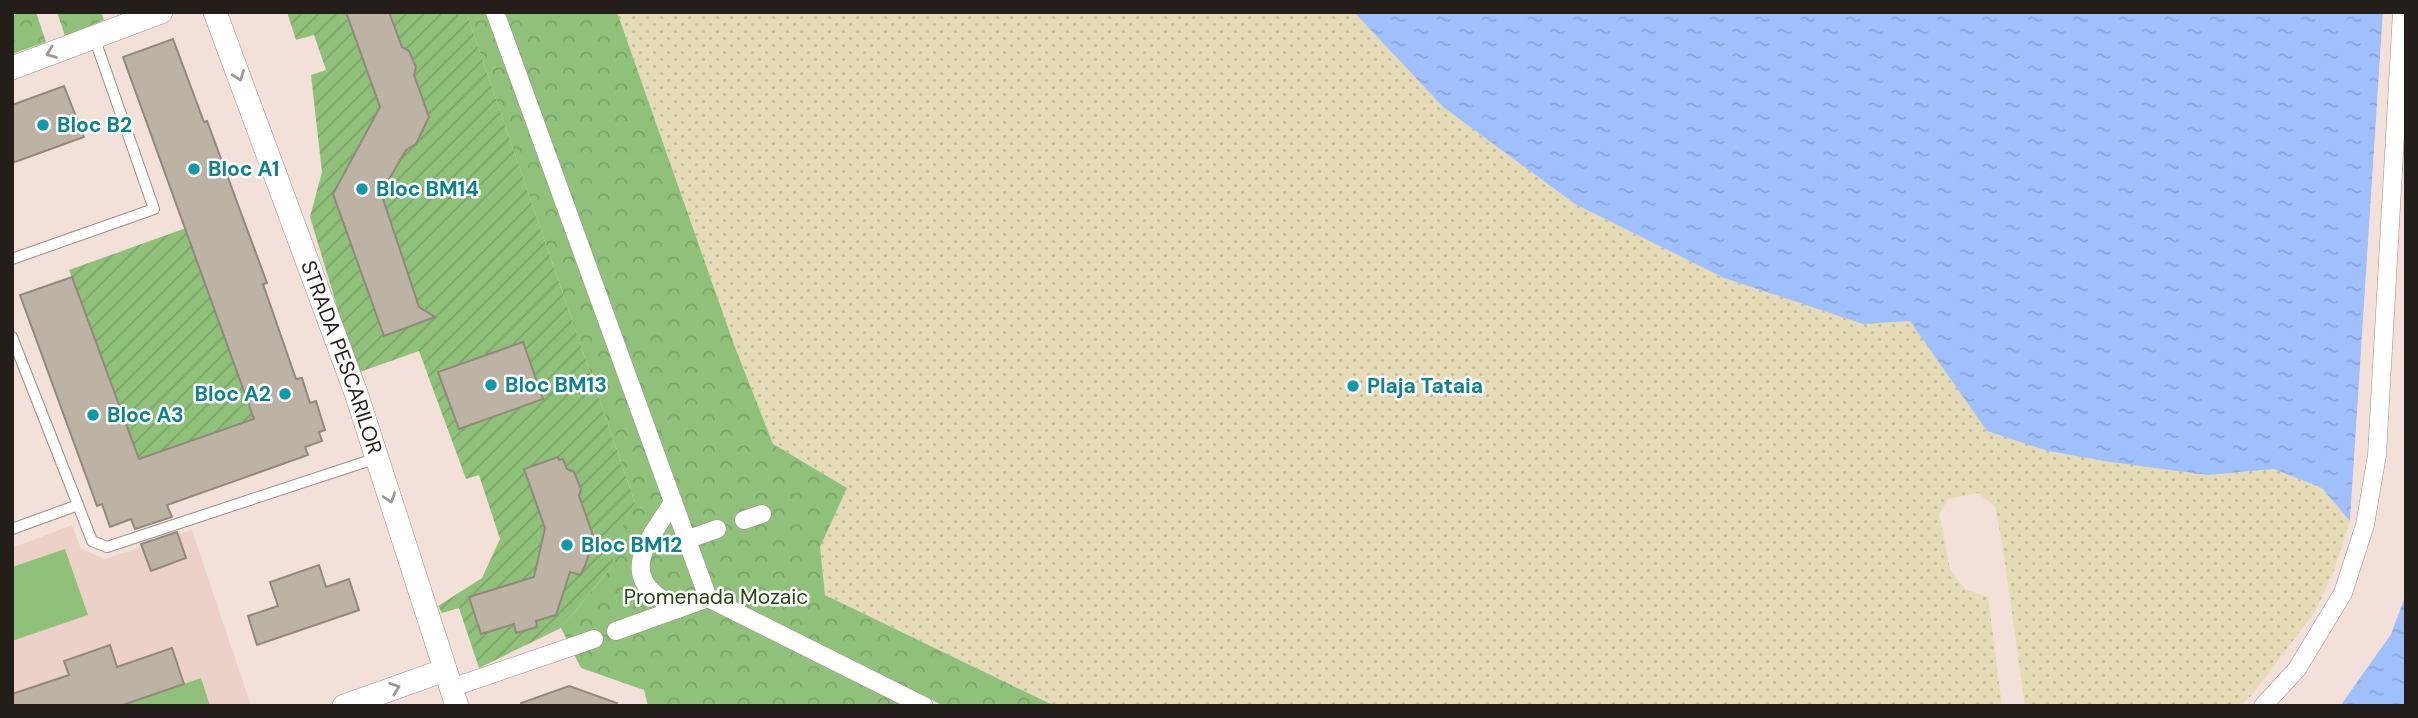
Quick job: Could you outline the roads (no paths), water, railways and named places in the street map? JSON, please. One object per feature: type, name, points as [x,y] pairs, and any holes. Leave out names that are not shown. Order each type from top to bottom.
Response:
[{"type":"street","points":[[12,68],[161,12]]},
{"type":"street","name":"STRADA PESCARILOR","points":[[215,12],[356,393],[451,688]]},
{"type":"street","points":[[495,12],[708,598],[924,706]]},
{"type":"street","points":[[2263,706],[2297,669],[2343,593],[2365,525],[2376,455],[2402,12]]},
{"type":"street","points":[[673,502],[646,544],[640,567],[644,581],[652,593],[678,609]]},
{"type":"street","points":[[744,520],[762,514]]},
{"type":"street","points":[[687,540],[717,530]]},
{"type":"street","points":[[616,631],[708,598]]},
{"type":"street","points":[[344,706],[451,688],[594,639]]},
{"type":"lane","points":[[12,260],[154,209],[93,37]]},
{"type":"lane","points":[[12,337],[92,541],[107,547],[377,458]]},
{"type":"lane","points":[[12,529],[78,505]]},
{"type":"water","points":[[1354,12],[2383,12],[2350,521],[2322,488],[2274,469],[2208,475],[2048,451],[1987,431],[1910,321],[1863,324],[1724,278],[1575,204],[1443,107]]},
{"type":"water","points":[[2406,594],[2406,706],[2340,706],[2391,634]]},
{"type":"place","name":"Bloc B2","points":[[43,125]]},
{"type":"place","name":"Bloc A1","points":[[194,169]]},
{"type":"place","name":"Bloc BM14","points":[[362,189]]},
{"type":"place","name":"Bloc BM13","points":[[491,385]]},
{"type":"place","name":"Plaja Tataia","points":[[1353,386]]},
{"type":"place","name":"Bloc A2","points":[[285,394]]},
{"type":"place","name":"Bloc A3","points":[[93,415]]},
{"type":"place","name":"Bloc BM12","points":[[567,545]]},
{"type":"park label","name":"Promenada Mozaic","points":[[716,597]]}]
